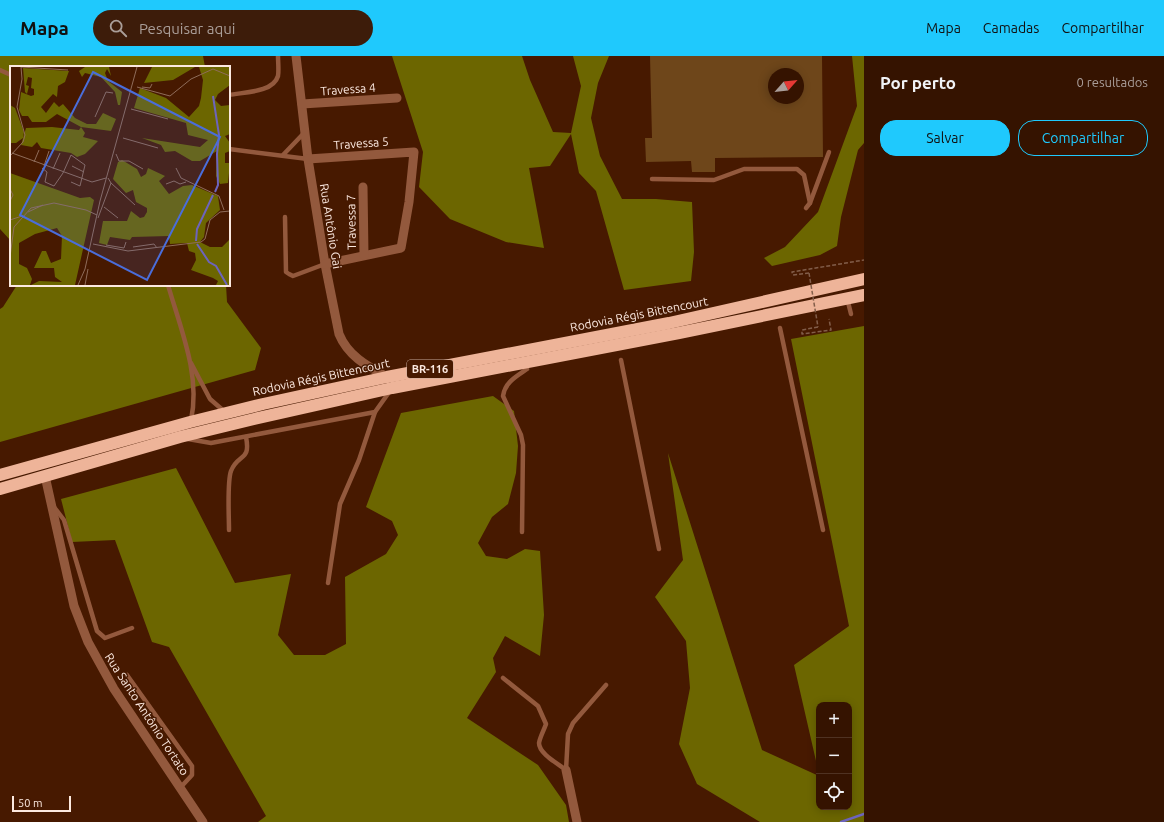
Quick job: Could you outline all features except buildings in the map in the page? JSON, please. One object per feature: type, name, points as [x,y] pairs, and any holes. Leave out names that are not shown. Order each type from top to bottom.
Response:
[{"type":"highway","name":"Rodovia Régis Bittencourt","points":[[0,475],[226,413],[389,382],[670,323],[864,279]]},
{"type":"highway","name":"Rodovia Régis Bittencourt","points":[[0,488],[180,437],[389,382],[679,334],[864,295]]},
{"type":"street","name":"Rua Antônio Gai","points":[[296,56],[308,159],[336,322],[343,343],[356,358],[389,382]]},
{"type":"street","name":"Travessa 4","points":[[302,104],[397,98]]},
{"type":"street","name":"Travessa 5","points":[[308,159],[414,152],[409,202],[401,248],[364,256]]},
{"type":"street","name":"Travessa 7","points":[[362,187],[364,256]]},
{"type":"street","points":[[325,264],[364,256]]},
{"type":"street","name":"Rua Santo Antônio Tortato","points":[[45,476],[74,606],[88,642],[114,689],[203,822]]},
{"type":"street","points":[[566,770],[577,822]]},
{"type":"lane","points":[[230,95],[266,88],[273,83],[278,76],[278,56]]},
{"type":"lane","points":[[1,70],[10,74]]},
{"type":"lane","points":[[283,155],[305,132]]},
{"type":"lane","points":[[230,148],[308,159]]},
{"type":"lane","points":[[806,208],[810,202],[829,152]]},
{"type":"lane","points":[[652,179],[714,180],[744,170],[797,170],[804,175],[810,202]]},
{"type":"lane","points":[[285,217],[286,272],[293,276],[325,264]]},
{"type":"lane","points":[[168,286],[188,358],[194,397],[190,422]]},
{"type":"lane","points":[[847,298],[851,314]]},
{"type":"lane","points":[[780,328],[823,530]]},
{"type":"lane","points":[[188,358],[210,399],[226,413]]},
{"type":"lane","points":[[622,360],[659,549]]},
{"type":"lane","points":[[522,532],[523,445],[503,396],[504,389],[509,383],[527,368]]},
{"type":"lane","points":[[328,583],[340,504],[359,460],[375,412],[389,382]]},
{"type":"lane","points":[[180,437],[212,443],[375,412]]},
{"type":"lane","points":[[229,530],[231,472],[247,453],[248,448],[246,437]]},
{"type":"lane","points":[[51,504],[64,520],[98,631],[105,638],[132,628]]},
{"type":"lane","points":[[127,675],[192,766],[192,775],[180,788]]},
{"type":"lane","points":[[503,678],[538,706],[544,716],[546,724],[539,743],[540,747],[543,752],[566,770]]},
{"type":"lane","points":[[566,770],[568,734],[573,723],[606,684]]},
{"type":"path","points":[[829,319],[831,330],[802,334],[802,330],[818,327],[809,273],[793,275],[792,272],[864,260]]},
{"type":"shaded area","points":[[0,56],[203,56],[205,66],[10,66],[10,240],[0,229]]},
{"type":"shaded area","points":[[392,56],[522,56],[530,80],[553,132],[571,133],[581,86],[573,56],[609,56],[598,83],[591,118],[600,156],[622,199],[656,199],[692,202],[694,252],[691,281],[624,290],[596,191],[579,173],[571,134],[550,166],[529,168],[544,248],[506,242],[450,219],[419,187],[423,152]]},
{"type":"shaded area","points":[[852,56],[864,56],[864,143],[858,150],[841,217],[837,246],[820,255],[772,266],[764,258],[785,247],[818,212],[857,106]]},
{"type":"shaded area","points":[[16,286],[226,286],[227,302],[261,348],[255,370],[0,442],[0,309],[3,307]]},
{"type":"shaded area","points":[[864,326],[864,822],[760,822],[697,784],[679,744],[690,688],[686,641],[655,597],[683,560],[668,453],[762,750],[816,775],[816,810],[852,810],[852,702],[816,702],[816,761],[794,665],[849,626],[791,339]]},
{"type":"shaded area","points":[[493,396],[514,411],[518,446],[516,473],[508,504],[492,517],[478,543],[486,556],[507,559],[525,549],[540,551],[544,615],[540,656],[505,636],[493,658],[496,672],[467,718],[538,765],[566,805],[569,822],[258,822],[266,816],[169,647],[152,642],[115,540],[72,542],[61,499],[176,468],[235,583],[291,574],[278,635],[294,655],[325,655],[346,644],[345,577],[386,554],[398,535],[392,521],[366,507],[401,413]]},
{"type":"waterway","points":[[841,822],[864,814]]}]
